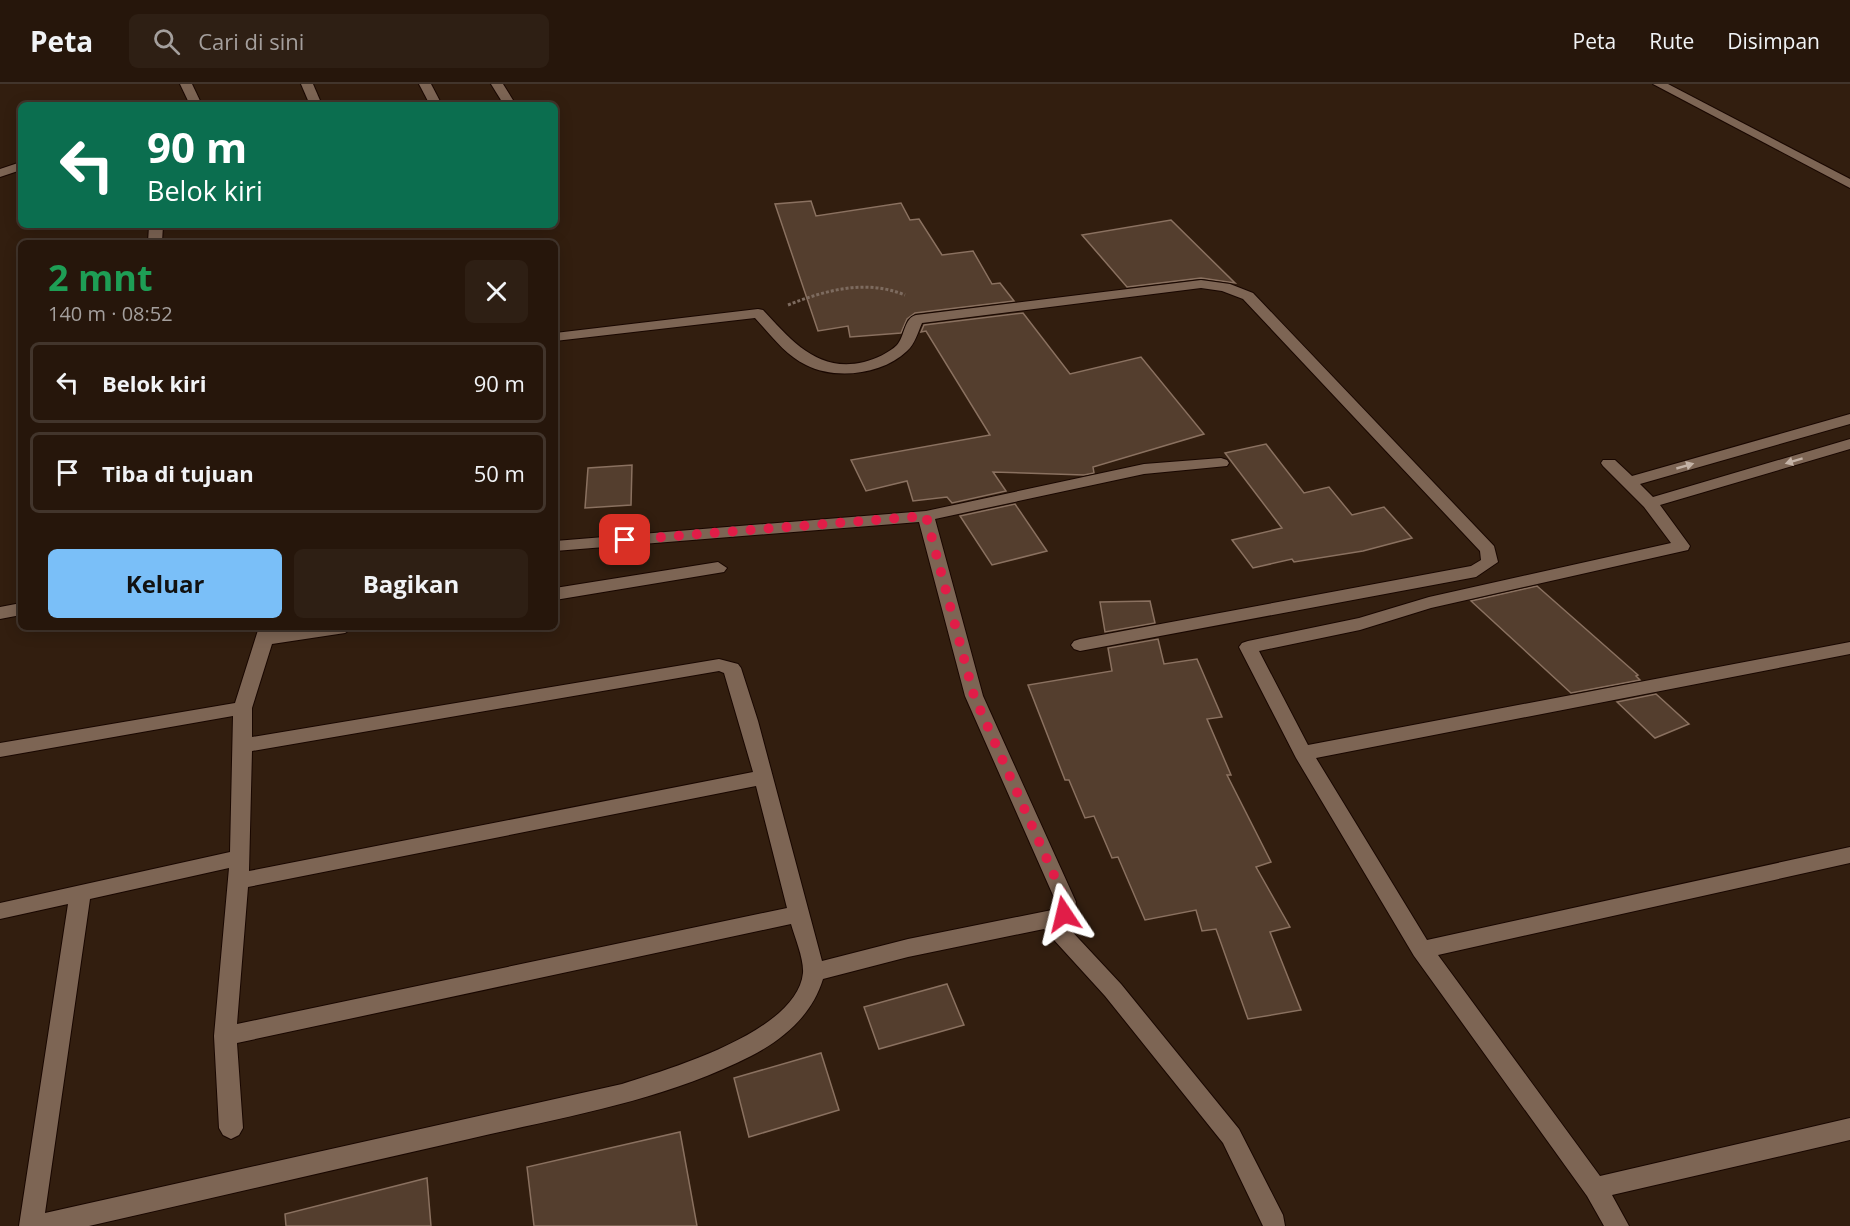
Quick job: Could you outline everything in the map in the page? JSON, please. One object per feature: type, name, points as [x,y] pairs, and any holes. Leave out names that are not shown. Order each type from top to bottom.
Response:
[{"type":"street","points":[[186,84],[195,102]]},
{"type":"street","points":[[307,84],[315,102]]},
{"type":"street","points":[[425,84],[434,102]]},
{"type":"street","points":[[497,84],[508,102]]},
{"type":"street","points":[[1659,84],[1850,184]]},
{"type":"street","points":[[0,173],[18,167]]},
{"type":"street","points":[[558,337],[758,313],[793,349],[810,362],[825,368],[851,367],[880,362],[905,344],[916,319],[1201,284],[1225,287],[1248,296],[1488,550],[1490,562],[1476,571],[1080,645]]},
{"type":"street","points":[[1629,482],[1850,419]]},
{"type":"street","points":[[1650,503],[1850,444]]},
{"type":"street","points":[[558,546],[926,516],[1143,469],[1221,464]]},
{"type":"street","points":[[1609,464],[1650,503],[1682,546],[1429,603],[1360,624],[1248,647],[1303,753],[1422,950],[1595,1188],[1617,1226]]},
{"type":"street","points":[[814,972],[908,948],[1048,920],[1064,914],[1066,902],[974,696],[926,516]]},
{"type":"street","points":[[558,594],[718,568]]},
{"type":"street","points":[[0,613],[18,610]]},
{"type":"street","points":[[231,1128],[225,1036],[240,858],[243,708],[267,633],[306,630]]},
{"type":"street","points":[[1303,753],[1850,648]]},
{"type":"street","points":[[38,1226],[622,1094],[686,1074],[737,1053],[788,1018],[804,1001],[814,972],[764,777],[732,668],[719,665],[242,746]]},
{"type":"street","points":[[0,750],[243,708]]},
{"type":"street","points":[[238,881],[764,777]]},
{"type":"street","points":[[1422,950],[1850,855]]},
{"type":"street","points":[[0,911],[240,858]]},
{"type":"street","points":[[31,1226],[80,895]]},
{"type":"street","points":[[225,1036],[800,914]]},
{"type":"street","points":[[1048,920],[1113,990],[1231,1136],[1274,1223]]},
{"type":"street","points":[[1595,1188],[1850,1129]]},
{"type":"path","points":[[758,313],[811,295],[868,287],[905,294],[916,319]]},
{"type":"building","points":[[811,201],[816,216],[901,203],[910,220],[919,219],[942,255],[973,251],[992,284],[1000,283],[1014,301],[915,313],[907,319],[901,333],[850,337],[848,326],[818,331],[775,204]]},
{"type":"building","points":[[1171,220],[1235,283],[1201,278],[1127,287],[1082,235]]},
{"type":"building","points":[[1023,313],[1070,374],[1141,357],[1204,434],[1093,467],[1094,473],[1084,475],[993,472],[1006,491],[952,503],[947,497],[913,501],[907,481],[866,491],[851,460],[990,435],[926,331],[921,332],[924,325]]},
{"type":"building","points":[[1266,444],[1304,493],[1329,487],[1352,515],[1384,507],[1412,538],[1363,551],[1294,562],[1292,559],[1253,568],[1232,540],[1282,528],[1225,453]]},
{"type":"building","points":[[632,465],[631,505],[585,508],[588,468]]},
{"type":"building","points":[[1015,504],[1047,551],[992,565],[960,516]]},
{"type":"building","points":[[1537,586],[1638,675],[1636,676],[1640,680],[1571,693],[1471,601]]},
{"type":"building","points":[[1150,601],[1155,623],[1105,632],[1100,602]]},
{"type":"building","points":[[1158,639],[1164,664],[1197,659],[1222,717],[1207,719],[1231,775],[1227,775],[1271,862],[1256,867],[1290,927],[1270,932],[1301,1010],[1248,1019],[1216,929],[1202,931],[1196,910],[1145,920],[1118,857],[1112,858],[1094,816],[1085,818],[1069,780],[1065,780],[1028,685],[1112,671],[1108,648]]},
{"type":"building","points":[[1656,694],[1689,724],[1655,738],[1617,702]]},
{"type":"building","points":[[947,984],[964,1025],[879,1049],[864,1007]]},
{"type":"building","points":[[821,1053],[839,1110],[749,1137],[734,1078]]},
{"type":"building","points":[[680,1132],[697,1226],[534,1226],[527,1167]]},
{"type":"building","points":[[427,1178],[431,1226],[286,1226],[285,1214]]},
{"type":"route","points":[[625,540],[926,516],[974,696],[1066,902],[1064,914]]}]
